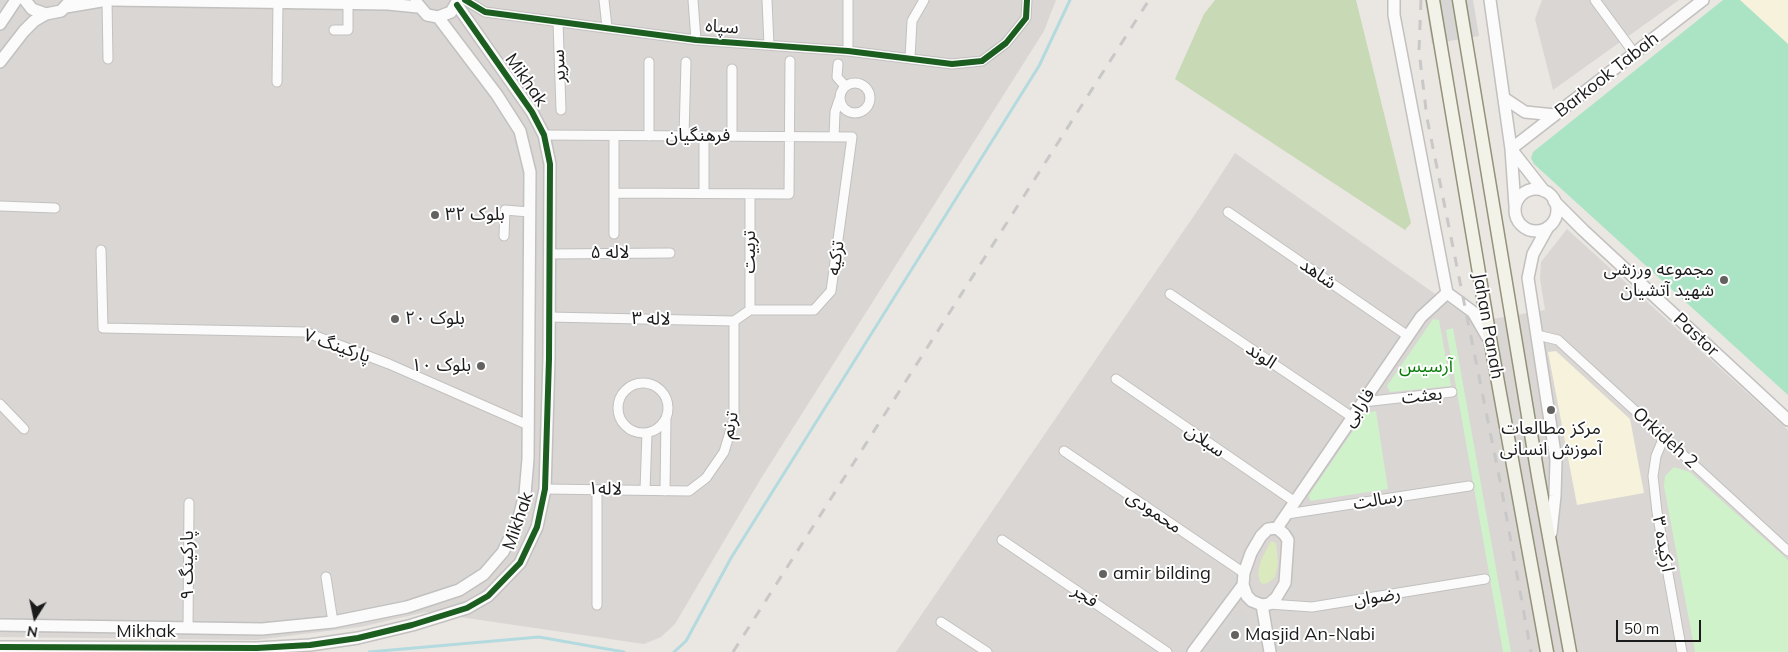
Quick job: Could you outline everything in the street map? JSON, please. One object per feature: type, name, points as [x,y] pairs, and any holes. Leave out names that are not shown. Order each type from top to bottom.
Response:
[{"type":"main road","name":"Jahan Panah","points":[[1433,0],[1491,344],[1547,652]]},
{"type":"main road","name":"Jahan Panah","points":[[1459,0],[1570,652]]},
{"type":"street","points":[[0,24],[16,0]]},
{"type":"street","points":[[25,0],[32,9],[46,14]]},
{"type":"street","points":[[0,62],[24,31],[46,14],[60,11],[69,3],[107,0],[108,59]]},
{"type":"street","points":[[112,0],[417,4],[427,15],[438,17],[451,12],[460,2]]},
{"type":"street","points":[[604,0],[607,27]]},
{"type":"street","points":[[693,0],[696,40]]},
{"type":"street","points":[[767,0],[769,45]]},
{"type":"street","points":[[848,0],[848,50]]},
{"type":"street","points":[[910,58],[912,21],[924,0]]},
{"type":"street","name":"سپاه","points":[[460,2],[485,12],[696,40],[848,50],[952,64],[982,61],[1006,43],[1026,18],[1027,0]]},
{"type":"street","points":[[1394,0],[1396,25],[1447,293],[1473,312],[1491,344]]},
{"type":"street","points":[[1490,0],[1511,149],[1517,220],[1528,230],[1535,231],[1551,224]]},
{"type":"street","points":[[1595,0],[1634,53]]},
{"type":"street","name":"Barkook Tabah","points":[[1511,149],[1703,0]]},
{"type":"street","points":[[277,82],[278,1]]},
{"type":"street","name":"Mikhak","points":[[0,647],[256,650],[358,638],[467,608],[488,596],[520,563],[537,527],[545,488],[550,164],[544,135],[532,112],[468,25],[460,2]]},
{"type":"street","points":[[334,30],[348,30],[348,3]]},
{"type":"street","name":"Mikhak","points":[[0,625],[262,629],[332,622],[432,599],[459,590],[484,574],[503,552],[518,522],[525,494],[528,425],[530,172],[520,131],[497,95],[438,17]]},
{"type":"street","name":"سریر","points":[[558,22],[561,110]]},
{"type":"street","points":[[648,136],[649,62]]},
{"type":"street","points":[[684,136],[686,62]]},
{"type":"street","points":[[614,193],[788,194],[790,62]]},
{"type":"street","points":[[838,64],[837,77],[845,86]]},
{"type":"street","points":[[732,69],[732,136]]},
{"type":"street","points":[[834,137],[835,112],[839,100],[845,86],[854,82],[864,85],[870,94],[869,104],[863,111],[853,113],[844,109],[839,100]]},
{"type":"street","points":[[1504,98],[1525,112],[1555,115]]},
{"type":"street","name":"فرهنگیان","points":[[544,135],[852,137]]},
{"type":"street","points":[[614,136],[614,234]]},
{"type":"street","points":[[704,136],[704,194]]},
{"type":"street","name":"تزکیه","points":[[750,310],[814,310],[831,291],[852,137]]},
{"type":"street","points":[[1511,149],[1544,191],[1583,230]]},
{"type":"street","points":[[1515,206],[1518,199],[1529,190],[1544,191]]},
{"type":"street","name":"تربیت","points":[[750,194],[750,310]]},
{"type":"street","points":[[1550,540],[1555,496],[1556,460],[1537,335],[1528,290],[1529,266],[1556,215],[1554,201]]},
{"type":"street","points":[[0,206],[55,208]]},
{"type":"street","points":[[504,236],[505,210],[530,212]]},
{"type":"street","name":"شاهد","points":[[1228,212],[1408,336]]},
{"type":"street","name":"Pastor","points":[[1551,224],[1583,230],[1788,420]]},
{"type":"street","name":"پارکینگ ۷","points":[[102,250],[103,328],[305,332],[389,364],[528,425]]},
{"type":"street","name":"لاله ۵","points":[[550,254],[670,253]]},
{"type":"street","name":"فارابی","points":[[1244,579],[1251,553],[1261,536],[1268,530],[1277,528],[1408,336],[1428,309],[1447,293]]},
{"type":"street","name":"الوند","points":[[1170,294],[1352,418]]},
{"type":"street","points":[[734,321],[750,310]]},
{"type":"street","name":"لاله ۳","points":[[549,317],[734,321]]},
{"type":"street","name":"ترنم","points":[[665,491],[689,491],[706,478],[724,452],[734,419],[734,321]]},
{"type":"street","name":"Orkideh 2","points":[[1537,335],[1558,340],[1788,550]]},
{"type":"street","name":"سبلان","points":[[1116,379],[1295,502]]},
{"type":"street","points":[[665,491],[666,417],[666,401],[656,388],[640,384],[626,390],[618,404],[620,419],[632,431],[647,433],[655,430],[666,417]]},
{"type":"street","name":"بعثت","points":[[1363,402],[1452,392]]},
{"type":"street","points":[[0,404],[24,429]]},
{"type":"street","points":[[645,490],[647,433]]},
{"type":"street","name":"ارکیده ۳","points":[[1664,437],[1656,456],[1653,476],[1656,512],[1682,652]]},
{"type":"street","name":"محمودی","points":[[1064,452],[1244,579]]},
{"type":"street","name":"رسالت","points":[[1287,514],[1469,486]]},
{"type":"street","name":"لاله۱","points":[[545,488],[665,491]]},
{"type":"street","points":[[597,490],[597,605]]},
{"type":"street","name":"پارکینگ ۹","points":[[188,628],[189,503]]},
{"type":"street","points":[[1265,604],[1281,592],[1288,568],[1288,540],[1277,528]]},
{"type":"street","name":"فجر","points":[[1002,540],[1167,652]]},
{"type":"street","points":[[326,577],[332,622]]},
{"type":"street","points":[[1244,579],[1249,599],[1265,604]]},
{"type":"street","points":[[1193,652],[1244,579]]},
{"type":"street","name":"رضوان","points":[[1265,604],[1312,607],[1485,580]]},
{"type":"street","points":[[1265,604],[1270,652]]},
{"type":"street","points":[[941,622],[988,652]]},
{"type":"shaded area","points":[[0,0],[1056,0],[1044,31],[760,480],[675,624],[661,637],[644,644],[426,612],[360,627],[256,640],[0,637]]},
{"type":"shaded area","points":[[1542,0],[1679,0],[1553,90],[1535,19]]},
{"type":"shaded area","points":[[1740,0],[1788,0],[1788,44]]},
{"type":"shaded area","points":[[1235,153],[1475,322],[1545,310],[1540,279],[1541,262],[1567,229],[1788,430],[1788,652],[896,652]]},
{"type":"shaded area","points":[[1556,351],[1630,419],[1644,493],[1577,505],[1548,352]]},
{"type":"shaded area","name":"Masjid An-Nabi","points":[[1239,610],[1247,617],[1252,652],[1207,652]]},
{"type":"green space","points":[[1215,0],[1356,0],[1411,223],[1405,230],[1175,79],[1204,14]]},
{"type":"green space","name":"مجموعه ورزشی شهید آتشیان","points":[[1723,0],[1740,0],[1788,44],[1788,395],[1534,164],[1531,158],[1533,152]]},
{"type":"green space","name":"آرسیس","points":[[1433,319],[1439,320],[1451,386],[1390,392],[1387,386]]},
{"type":"green space","points":[[1453,328],[1511,652],[1503,652],[1446,330]]},
{"type":"green space","points":[[1376,411],[1388,489],[1310,501],[1309,495],[1365,413]]},
{"type":"green space","points":[[1674,467],[1690,472],[1788,560],[1788,652],[1695,652],[1664,486],[1665,476]]},
{"type":"green space","points":[[1271,541],[1276,543],[1278,564],[1275,577],[1268,583],[1263,584],[1260,582],[1258,573],[1261,560]]},
{"type":"pier","points":[[1425,0],[1473,0],[1479,36],[1432,44]]},
{"type":"waterway","points":[[674,652],[686,641],[731,558],[1039,66],[1070,0]]},
{"type":"waterway","points":[[369,652],[539,637],[624,652]]},
{"type":"railway","points":[[733,652],[1149,0]]},
{"type":"railway","points":[[1421,0],[1419,51],[1427,118],[1500,481],[1531,652]]},
{"type":"cycle path","points":[[465,0],[485,12],[696,40],[848,51],[952,64],[982,61],[1006,43],[1026,18],[1027,0]]},
{"type":"cycle path","points":[[0,647],[257,648],[310,645],[358,638],[412,625],[467,608],[488,596],[520,563],[537,527],[545,489],[549,359],[550,164],[544,135],[532,112],[457,5]]},
{"type":"place","name":"بلوک ۳۲","points":[[435,215]]},
{"type":"place","name":"مجموعه ورزشی شهید آتشیان","points":[[1724,280]]},
{"type":"place","name":"بلوک ۲۰","points":[[395,319]]},
{"type":"place","name":"بلوک ۱۰","points":[[481,366]]},
{"type":"place","name":"مرکز مطالعات آموزش انسانی","points":[[1551,410]]},
{"type":"place","name":"amir bilding","points":[[1103,574]]},
{"type":"place","name":"Masjid An-Nabi","points":[[1235,635]]}]
